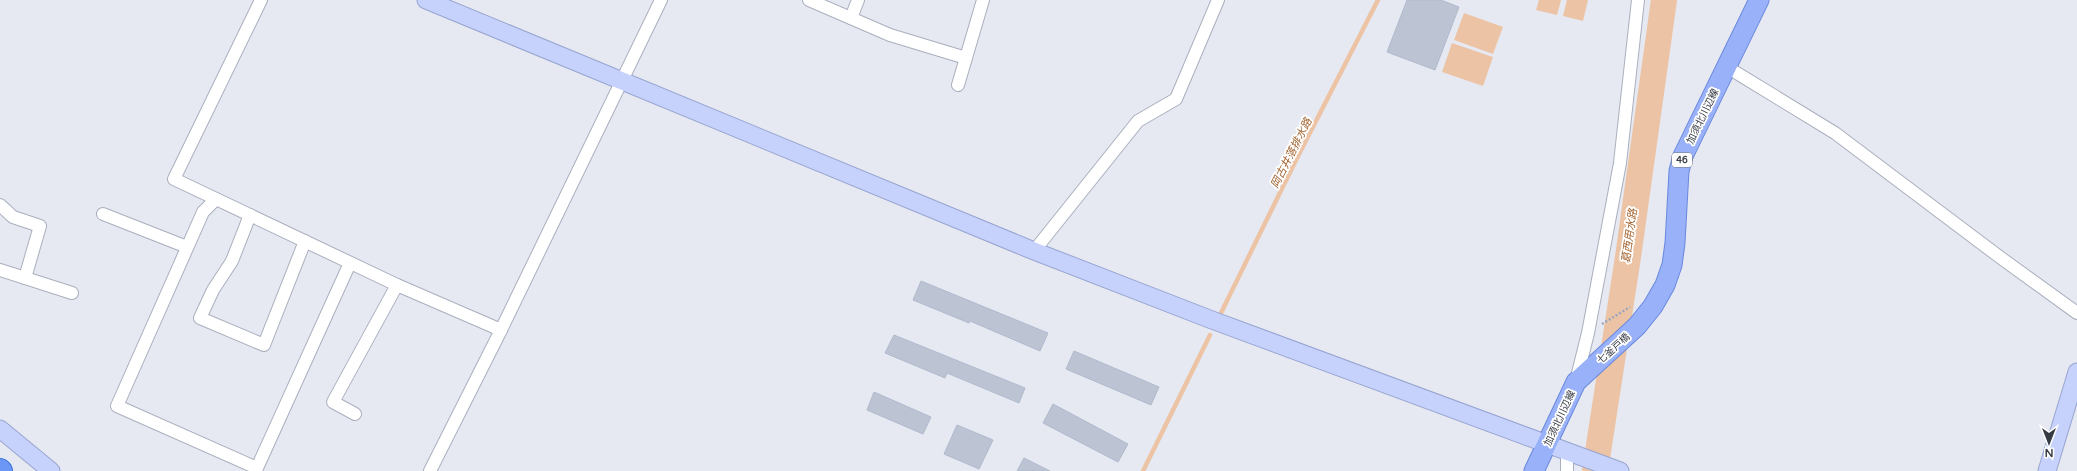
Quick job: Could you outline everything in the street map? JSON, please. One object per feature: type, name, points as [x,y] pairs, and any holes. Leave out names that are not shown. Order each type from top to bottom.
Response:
[{"type":"main road","name":"加須北川辺線","points":[[1637,326],[1653,306],[1672,265],[1679,171],[1683,156],[1758,0]]},
{"type":"main road","name":"七釜戸橋","points":[[1582,376],[1637,326]]},
{"type":"main road","name":"加須北川辺線","points":[[1534,471],[1582,376]]},
{"type":"street","points":[[261,0],[174,179],[397,285],[501,330]]},
{"type":"street","points":[[426,0],[1034,251],[1217,322],[1618,470]]},
{"type":"street","points":[[430,471],[501,330],[661,0]]},
{"type":"street","points":[[809,0],[890,35],[966,58]]},
{"type":"street","points":[[851,18],[858,0]]},
{"type":"street","points":[[958,85],[983,0]]},
{"type":"street","points":[[1034,251],[1138,121],[1176,98],[1218,0]]},
{"type":"street","points":[[1582,376],[1588,333],[1620,163],[1638,0]]},
{"type":"street","points":[[1727,67],[1835,132],[2001,258],[2077,313]]},
{"type":"street","points":[[216,199],[202,212],[117,406],[257,468],[350,263]]},
{"type":"street","points":[[0,205],[13,217],[40,226],[25,278]]},
{"type":"street","points":[[103,214],[187,247]]},
{"type":"street","points":[[250,215],[232,261],[213,290],[200,318],[264,345],[305,241]]},
{"type":"street","points":[[0,270],[72,293]]},
{"type":"street","points":[[355,414],[333,402],[397,285]]},
{"type":"street","points":[[2047,471],[2077,372]]},
{"type":"street","points":[[0,429],[51,471]]},
{"type":"street","points":[[1567,451],[1567,471]]},
{"type":"path","points":[[1588,333],[1634,304]]},
{"type":"shaded area","points":[[1539,0],[1561,0],[1557,15],[1536,10]]},
{"type":"shaded area","points":[[1567,0],[1588,0],[1583,21],[1563,16]]},
{"type":"shaded area","points":[[1464,13],[1503,27],[1493,54],[1454,40]]},
{"type":"shaded area","points":[[1452,43],[1493,57],[1483,86],[1442,72]]},
{"type":"building","points":[[1407,0],[1441,0],[1459,7],[1435,70],[1387,52]]},
{"type":"building","points":[[921,281],[1048,333],[1040,351],[970,321],[969,323],[913,300]]},
{"type":"building","points":[[894,335],[1025,388],[1019,403],[947,373],[945,378],[885,353]]},
{"type":"building","points":[[1074,351],[1159,387],[1151,405],[1066,369]]},
{"type":"building","points":[[874,392],[931,417],[923,434],[867,410]]},
{"type":"building","points":[[1053,404],[1128,444],[1118,462],[1043,423]]},
{"type":"building","points":[[957,425],[993,440],[979,469],[944,454]]},
{"type":"building","points":[[1024,458],[1050,471],[1017,471]]},
{"type":"waterway","name":"岡古井落排水路","points":[[1220,315],[1296,160],[1378,0]]},
{"type":"waterway","name":"葛西用水路","points":[[1595,471],[1628,257],[1664,0]]},
{"type":"waterway","name":"岡古井落排水路","points":[[1143,471],[1210,335]]}]
